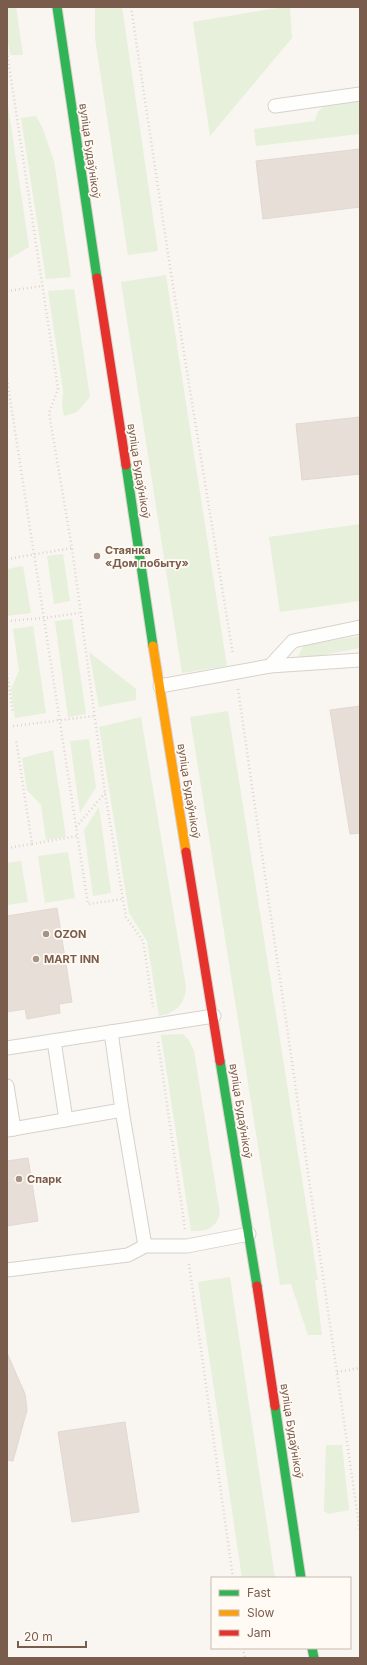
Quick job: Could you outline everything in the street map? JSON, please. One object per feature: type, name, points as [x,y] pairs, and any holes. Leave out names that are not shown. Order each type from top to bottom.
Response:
[{"type":"main road","name":"вуліца Будаўнікоў","points":[[57,7],[160,686],[249,1234],[301,1577]]},
{"type":"lane","points":[[275,106],[360,94]]},
{"type":"lane","points":[[270,666],[293,641],[360,627]]},
{"type":"lane","points":[[160,686],[270,666],[360,660]]},
{"type":"lane","points":[[7,1048],[214,1016]]},
{"type":"lane","points":[[111,1032],[122,1110],[145,1246]]},
{"type":"lane","points":[[54,1041],[66,1120]]},
{"type":"lane","points":[[7,1086],[11,1130],[122,1110]]},
{"type":"lane","points":[[7,1270],[128,1255],[145,1246],[187,1246],[249,1234]]},
{"type":"path","points":[[131,7],[170,267],[236,672],[360,1532]]},
{"type":"path","points":[[7,52],[58,389],[49,412],[72,548],[79,613],[105,793],[126,916],[143,941],[233,1577]]},
{"type":"path","points":[[7,292],[43,286]]},
{"type":"path","points":[[7,379],[60,720],[75,828],[88,904],[123,899]]},
{"type":"path","points":[[7,559],[72,548]]},
{"type":"path","points":[[7,621],[79,613]]},
{"type":"path","points":[[7,674],[12,712]]},
{"type":"path","points":[[13,726],[94,716]]},
{"type":"path","points":[[16,740],[32,844]]},
{"type":"path","points":[[75,828],[105,793]]},
{"type":"path","points":[[7,848],[77,836]]},
{"type":"path","points":[[337,1372],[360,1368]]},
{"type":"green space","points":[[7,7],[16,7],[23,55],[10,55],[7,36]]},
{"type":"green space","points":[[95,7],[122,7],[158,251],[128,255],[95,38]]},
{"type":"green space","points":[[290,7],[292,38],[210,136],[193,22]]},
{"type":"green space","points":[[7,99],[29,247],[7,260]]},
{"type":"green space","points":[[360,100],[360,134],[256,146],[254,129],[315,121],[317,114],[326,105],[338,102]]},
{"type":"green space","points":[[36,116],[42,127],[54,161],[71,277],[46,279],[21,118]]},
{"type":"green space","points":[[166,275],[227,666],[182,673],[121,282]]},
{"type":"green space","points":[[74,289],[90,397],[77,412],[64,416],[62,406],[63,391],[48,291]]},
{"type":"green space","points":[[360,524],[360,601],[280,612],[269,537]]},
{"type":"green space","points":[[63,554],[70,601],[54,604],[47,556]]},
{"type":"green space","points":[[23,566],[31,613],[7,616],[7,569]]},
{"type":"green space","points":[[72,619],[86,714],[68,717],[55,621]]},
{"type":"green space","points":[[33,626],[46,713],[15,718],[11,689],[19,671],[13,629]]},
{"type":"green space","points":[[360,636],[360,648],[296,660],[304,645]]},
{"type":"green space","points":[[89,652],[136,689],[136,700],[99,707]]},
{"type":"green space","points":[[228,711],[318,1280],[315,1280],[322,1335],[308,1335],[291,1284],[280,1285],[190,717]]},
{"type":"green space","points":[[141,717],[186,987],[182,1003],[170,1013],[159,1016],[147,941],[129,913],[99,727]]},
{"type":"green space","points":[[89,739],[96,787],[80,813],[70,741]]},
{"type":"green space","points":[[53,750],[66,837],[46,840],[41,805],[27,790],[22,758]]},
{"type":"green space","points":[[99,807],[111,893],[93,896],[84,830]]},
{"type":"green space","points":[[68,852],[75,898],[45,903],[38,856]]},
{"type":"green space","points":[[21,861],[28,902],[7,905],[7,863]]},
{"type":"green space","points":[[183,1034],[188,1039],[194,1051],[220,1214],[212,1226],[201,1231],[191,1231],[161,1035]]},
{"type":"green space","points":[[230,1277],[275,1577],[242,1577],[198,1282]]},
{"type":"green space","points":[[326,1445],[342,1445],[349,1510],[329,1514],[324,1511]]},
{"type":"building","points":[[360,149],[360,207],[263,219],[256,161]]},
{"type":"building","points":[[360,417],[360,474],[302,480],[296,424]]},
{"type":"building","points":[[360,706],[360,833],[350,834],[330,710]]},
{"type":"building","name":"MART INN","points":[[57,908],[72,1002],[59,1004],[60,1013],[27,1019],[25,1009],[7,1012],[7,916]]},
{"type":"building","name":"Спарк","points":[[28,1158],[38,1221],[7,1226],[7,1161]]},
{"type":"building","points":[[7,1353],[25,1394],[27,1410],[13,1461],[7,1460]]},
{"type":"building","points":[[125,1422],[139,1512],[72,1522],[58,1432]]},
{"type":"traffic: fast","points":[[57,7],[97,278]]},
{"type":"traffic: fast","points":[[126,465],[153,646]]},
{"type":"traffic: fast","points":[[220,1061],[257,1286]]},
{"type":"traffic: fast","points":[[275,1406],[301,1577]]},
{"type":"traffic: fast","points":[[312,1649],[314,1658]]},
{"type":"traffic: slow","points":[[153,646],[186,852]]},
{"type":"traffic: jam","points":[[97,278],[126,465]]},
{"type":"traffic: jam","points":[[186,852],[220,1061]]},
{"type":"traffic: jam","points":[[257,1286],[275,1406]]},
{"type":"place","name":"Стаянка «Дом побыту»","points":[[97,556]]},
{"type":"place","name":"OZON","points":[[46,934]]},
{"type":"place","name":"MART INN","points":[[36,959]]},
{"type":"place","name":"Спарк","points":[[19,1179]]}]
